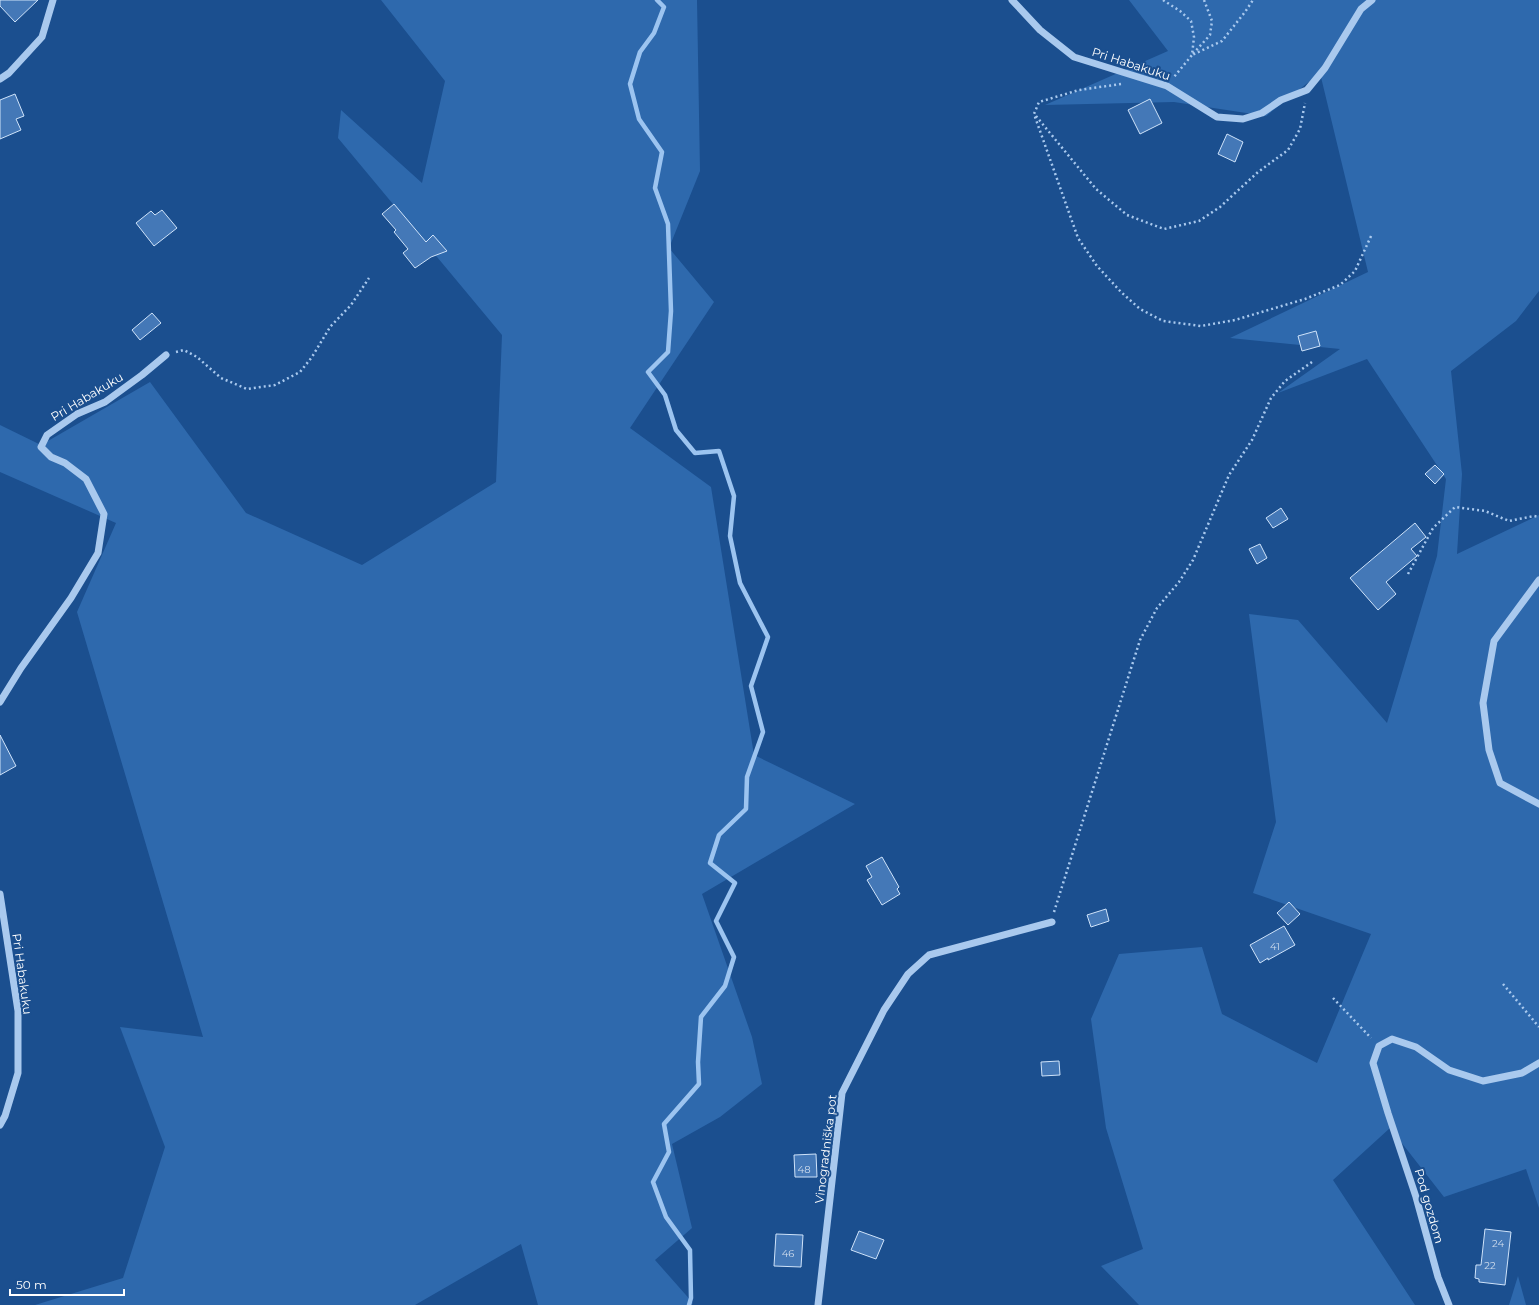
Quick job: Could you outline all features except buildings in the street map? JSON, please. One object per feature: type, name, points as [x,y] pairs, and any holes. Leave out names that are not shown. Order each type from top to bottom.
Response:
[{"type":"street","points":[[0,79],[9,73],[42,37],[53,0]]},
{"type":"street","name":"Pri Habakuku","points":[[1012,0],[1040,30],[1074,57],[1167,86],[1217,117],[1243,119],[1262,113],[1281,100],[1307,90],[1325,68],[1361,9],[1372,0]]},
{"type":"street","name":"Pri Habakuku","points":[[0,702],[21,668],[71,598],[98,554],[104,514],[86,479],[65,463],[51,457],[41,447],[48,435],[77,414],[105,402],[166,355]]},
{"type":"street","points":[[1539,580],[1494,641],[1484,703],[1489,750],[1500,783],[1539,804]]},
{"type":"street","name":"Pri Habakuku","points":[[0,894],[18,1010],[18,1073],[5,1116],[0,1125]]},
{"type":"street","name":"Vinogradniška pot","points":[[818,1305],[842,1093],[884,1010],[908,974],[929,955],[1052,922]]},
{"type":"street","points":[[1379,1046],[1392,1039],[1416,1047],[1449,1070],[1483,1081],[1522,1073],[1539,1063]]},
{"type":"street","name":"Pod gozdom","points":[[1379,1046],[1373,1063],[1416,1196],[1438,1277],[1449,1305]]},
{"type":"path","points":[[1163,0],[1180,11],[1191,21],[1194,37],[1192,55]]},
{"type":"path","points":[[1167,86],[1192,55],[1210,36],[1212,21],[1204,0]]},
{"type":"path","points":[[1192,55],[1222,41],[1253,0]]},
{"type":"path","points":[[1122,84],[1079,90],[1039,102],[1034,114],[1078,238],[1097,266],[1120,292],[1140,309],[1162,320],[1201,326],[1235,320],[1305,299],[1340,285],[1355,271],[1372,234]]},
{"type":"path","points":[[1034,114],[1096,189],[1127,215],[1164,229],[1199,221],[1220,207],[1258,172],[1288,150],[1300,129],[1307,90]]},
{"type":"path","points":[[166,355],[184,350],[197,357],[221,378],[246,389],[275,385],[300,372],[312,357],[330,327],[351,305],[369,278]]},
{"type":"path","points":[[1052,922],[1140,640],[1157,608],[1179,582],[1193,560],[1229,475],[1252,440],[1271,398],[1285,381],[1312,362]]},
{"type":"path","points":[[1408,574],[1433,528],[1456,507],[1485,511],[1509,521],[1534,516],[1539,517]]},
{"type":"path","points":[[1503,984],[1539,1027]]},
{"type":"path","points":[[1333,998],[1379,1046]]},
{"type":"shaded area","points":[[381,0],[697,0],[700,171],[669,248],[714,302],[630,428],[711,487],[754,755],[855,804],[702,894],[752,1037],[762,1084],[720,1117],[672,1144],[692,1228],[655,1260],[693,1303],[691,1305],[538,1305],[521,1244],[415,1305],[35,1305],[123,1278],[165,1147],[120,1027],[203,1037],[77,612],[116,523],[0,472],[0,425],[41,445],[150,382],[246,513],[362,565],[496,482],[502,335],[338,138],[341,110],[422,183],[445,81]]},
{"type":"shaded area","points":[[1129,0],[1539,0],[1539,291],[1516,321],[1451,371],[1462,474],[1457,554],[1539,515],[1539,1208],[1526,1169],[1444,1197],[1390,1128],[1333,1180],[1415,1305],[1139,1305],[1101,1266],[1143,1249],[1106,1128],[1091,1019],[1119,954],[1202,947],[1222,1014],[1317,1063],[1371,934],[1253,893],[1276,822],[1249,614],[1298,620],[1387,723],[1437,556],[1446,479],[1367,359],[1278,393],[1340,349],[1230,338],[1368,272],[1320,73],[1266,116],[1174,102],[1045,105],[1168,51]]},
{"type":"shaded area","points":[[1518,1276],[1526,1305],[1509,1305]]},
{"type":"waterway","points":[[657,0],[664,7],[654,33],[640,52],[630,84],[639,119],[662,152],[655,188],[668,224],[671,311],[668,352],[648,372],[665,395],[676,430],[695,453],[719,451],[734,496],[730,536],[740,583],[768,637],[751,686],[763,732],[747,777],[746,809],[719,835],[710,863],[735,883],[716,921],[734,957],[725,986],[701,1017],[698,1062],[699,1084],[664,1124],[669,1152],[653,1182],[666,1217],[690,1250],[691,1298],[689,1305]]}]
